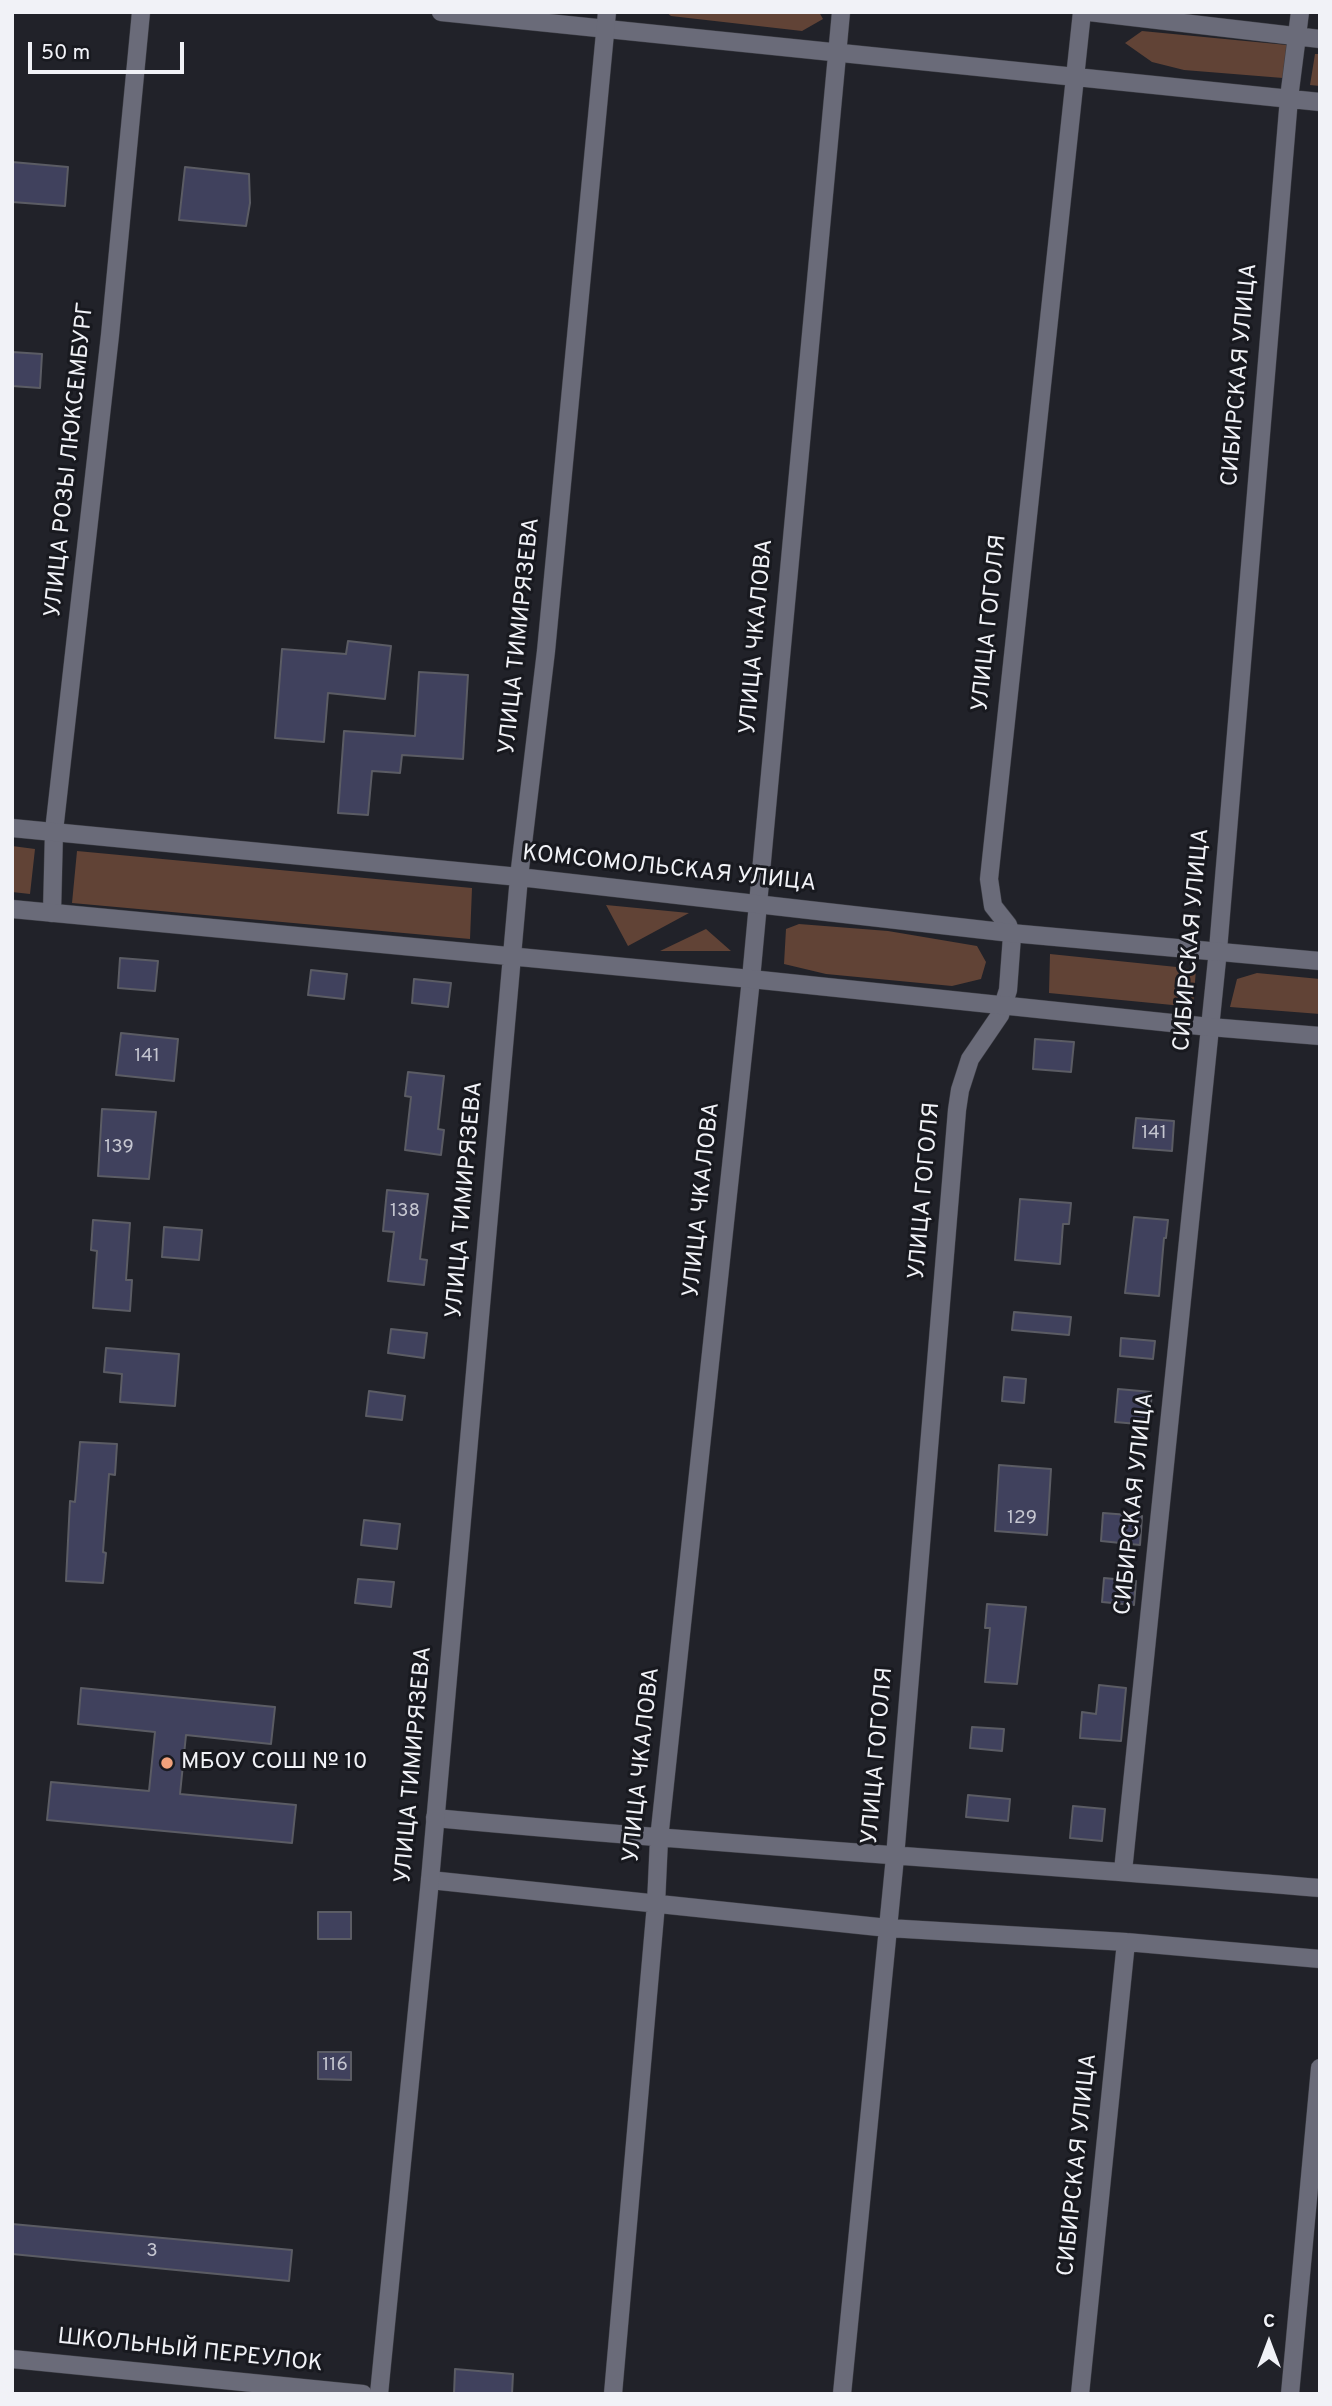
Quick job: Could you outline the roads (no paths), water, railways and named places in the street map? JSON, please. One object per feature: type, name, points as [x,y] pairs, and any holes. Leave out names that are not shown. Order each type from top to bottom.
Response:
[{"type":"street","name":"УЛИЦА РОЗЫ ЛЮКСЕМБУРГ","points":[[52,913],[54,831],[108,349],[141,12]]},
{"type":"street","points":[[441,12],[606,21],[836,54],[1074,75],[1320,102]]},
{"type":"street","name":"УЛИЦА ЧКАЛОВА","points":[[613,2394],[656,1904],[659,1839],[751,979],[841,12]]},
{"type":"street","name":"УЛИЦА ГОГОЛЯ","points":[[842,2394],[895,1857],[957,1110],[970,1059],[994,1025],[1004,1006],[1008,990],[1011,933],[993,906],[989,879],[1082,12]]},
{"type":"street","points":[[1089,12],[1320,39]]},
{"type":"street","name":"СИБИРСКАЯ УЛИЦА","points":[[1123,1871],[1219,950],[1289,98],[1300,12]]},
{"type":"street","name":"УЛИЦА ТИМИРЯЗЕВА","points":[[379,2394],[430,1880],[519,877],[546,652],[606,21]]},
{"type":"street","name":"КОМСОМОЛЬСКАЯ УЛИЦА","points":[[12,828],[519,877],[1011,933],[1320,961]]},
{"type":"street","points":[[12,909],[1320,1036]]},
{"type":"street","points":[[435,1818],[659,1839],[1123,1871],[1320,1888]]},
{"type":"street","points":[[430,1880],[888,1928],[1126,1942],[1320,1959]]},
{"type":"street","name":"СИБИРСКАЯ УЛИЦА","points":[[1080,2394],[1126,1942]]},
{"type":"street","points":[[1290,2394],[1320,2068]]},
{"type":"street","name":"ШКОЛЬНЫЙ ПЕРЕУЛОК","points":[[12,2359],[363,2394]]},
{"type":"place","name":"МБОУ СОШ № 10","points":[[167,1763]]}]
